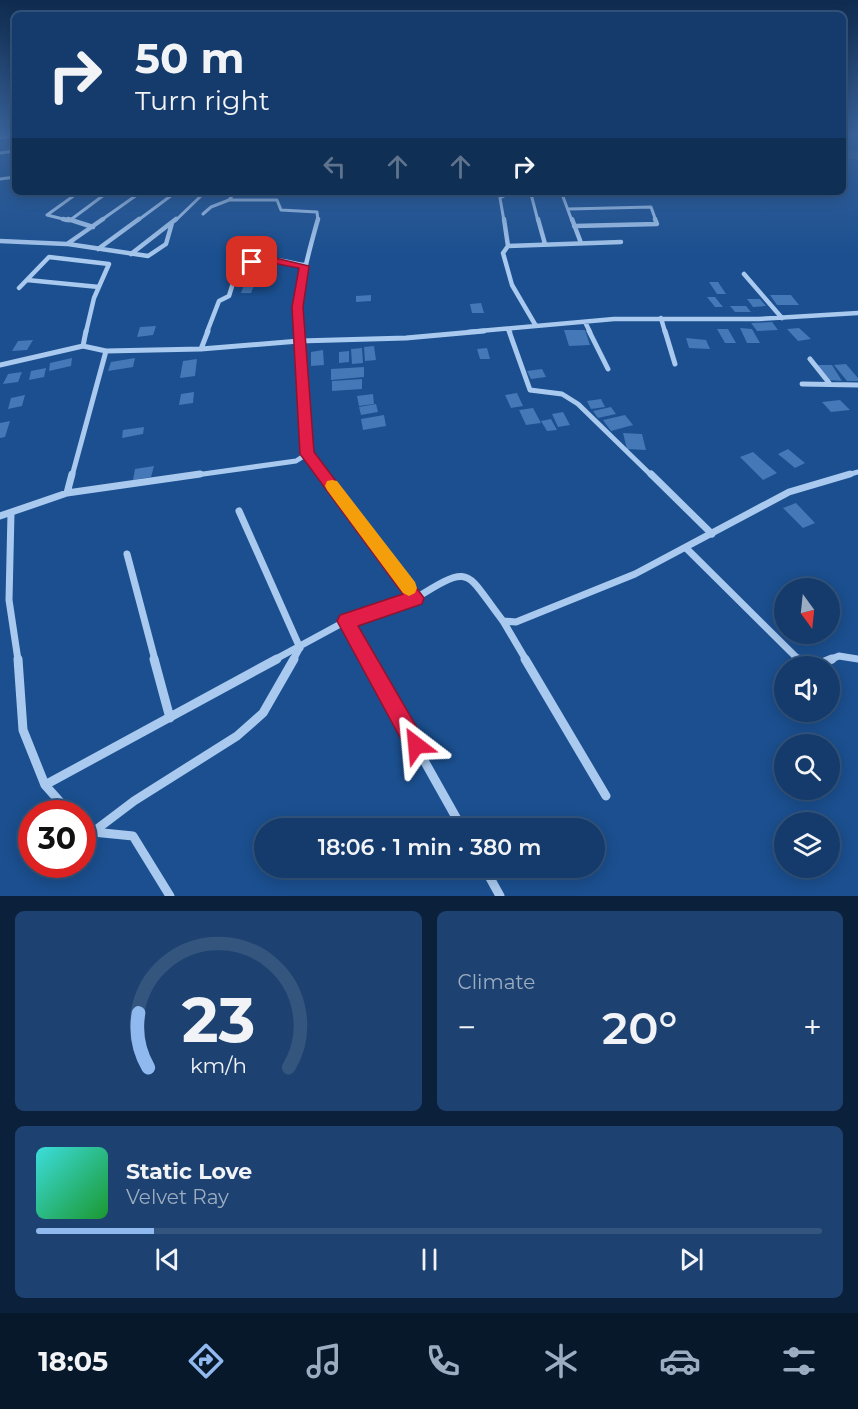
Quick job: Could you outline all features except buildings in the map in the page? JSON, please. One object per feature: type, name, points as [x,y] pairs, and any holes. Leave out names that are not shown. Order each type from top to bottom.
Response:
[{"type":"street","points":[[75,195],[47,215],[93,227]]},
{"type":"street","points":[[67,220],[104,195]]},
{"type":"street","points":[[67,244],[137,195]]},
{"type":"street","points":[[98,249],[172,195]]},
{"type":"street","points":[[131,254],[172,223],[203,195]]},
{"type":"street","points":[[229,200],[233,195]]},
{"type":"street","points":[[504,195],[500,198],[508,246],[503,253],[512,285],[536,326]]},
{"type":"street","points":[[531,195],[545,244]]},
{"type":"street","points":[[562,195],[581,243]]},
{"type":"street","points":[[203,214],[211,207],[229,200],[278,200],[280,210],[317,212],[318,221],[304,266],[298,307],[298,341],[307,454],[416,598]]},
{"type":"street","points":[[568,209],[651,207],[657,224],[574,226]]},
{"type":"street","points":[[0,241],[67,244],[147,256],[158,252],[171,233],[172,223]]},
{"type":"street","points":[[0,241],[5,249]]},
{"type":"street","points":[[508,246],[621,242]]},
{"type":"street","points":[[19,288],[49,257],[109,264],[99,287],[83,346]]},
{"type":"street","points":[[201,349],[219,301],[230,296],[234,284],[242,278],[249,264],[258,259],[267,259],[304,266]]},
{"type":"street","points":[[744,274],[782,318]]},
{"type":"street","points":[[27,280],[99,287]]},
{"type":"street","points":[[0,365],[83,346],[106,351],[201,349],[298,341],[406,338],[585,322],[858,314]]},
{"type":"street","points":[[661,318],[675,364]]},
{"type":"street","points":[[585,322],[608,369]]},
{"type":"street","points":[[509,330],[530,390],[562,394],[578,404],[712,534]]},
{"type":"street","points":[[67,493],[106,351]]},
{"type":"street","points":[[810,360],[830,384]]},
{"type":"street","points":[[802,384],[858,385]]},
{"type":"street","points":[[0,516],[67,493],[296,461],[307,454]]},
{"type":"street","points":[[503,621],[516,622],[635,574],[789,492],[858,472]]},
{"type":"street","points":[[239,512],[300,648]]},
{"type":"street","points":[[11,513],[9,600],[23,730],[45,785],[58,800]]},
{"type":"street","points":[[686,548],[794,656]]},
{"type":"street","points":[[127,554],[170,718]]},
{"type":"street","points":[[45,785],[346,621],[416,598],[449,578],[461,574],[470,578],[503,621],[606,796]]},
{"type":"street","points":[[346,621],[456,818]]},
{"type":"street","points":[[96,825],[237,736],[263,713],[300,648]]},
{"type":"street","points":[[840,656],[858,659]]},
{"type":"street","points":[[96,832],[133,836],[170,896]]},
{"type":"street","points":[[490,878],[500,896]]},
{"type":"slow traffic","points":[[332,486],[409,588]]},
{"type":"route","points":[[252,262],[267,259],[304,266],[298,307],[298,341],[307,454],[416,598],[346,621],[416,745]]}]
